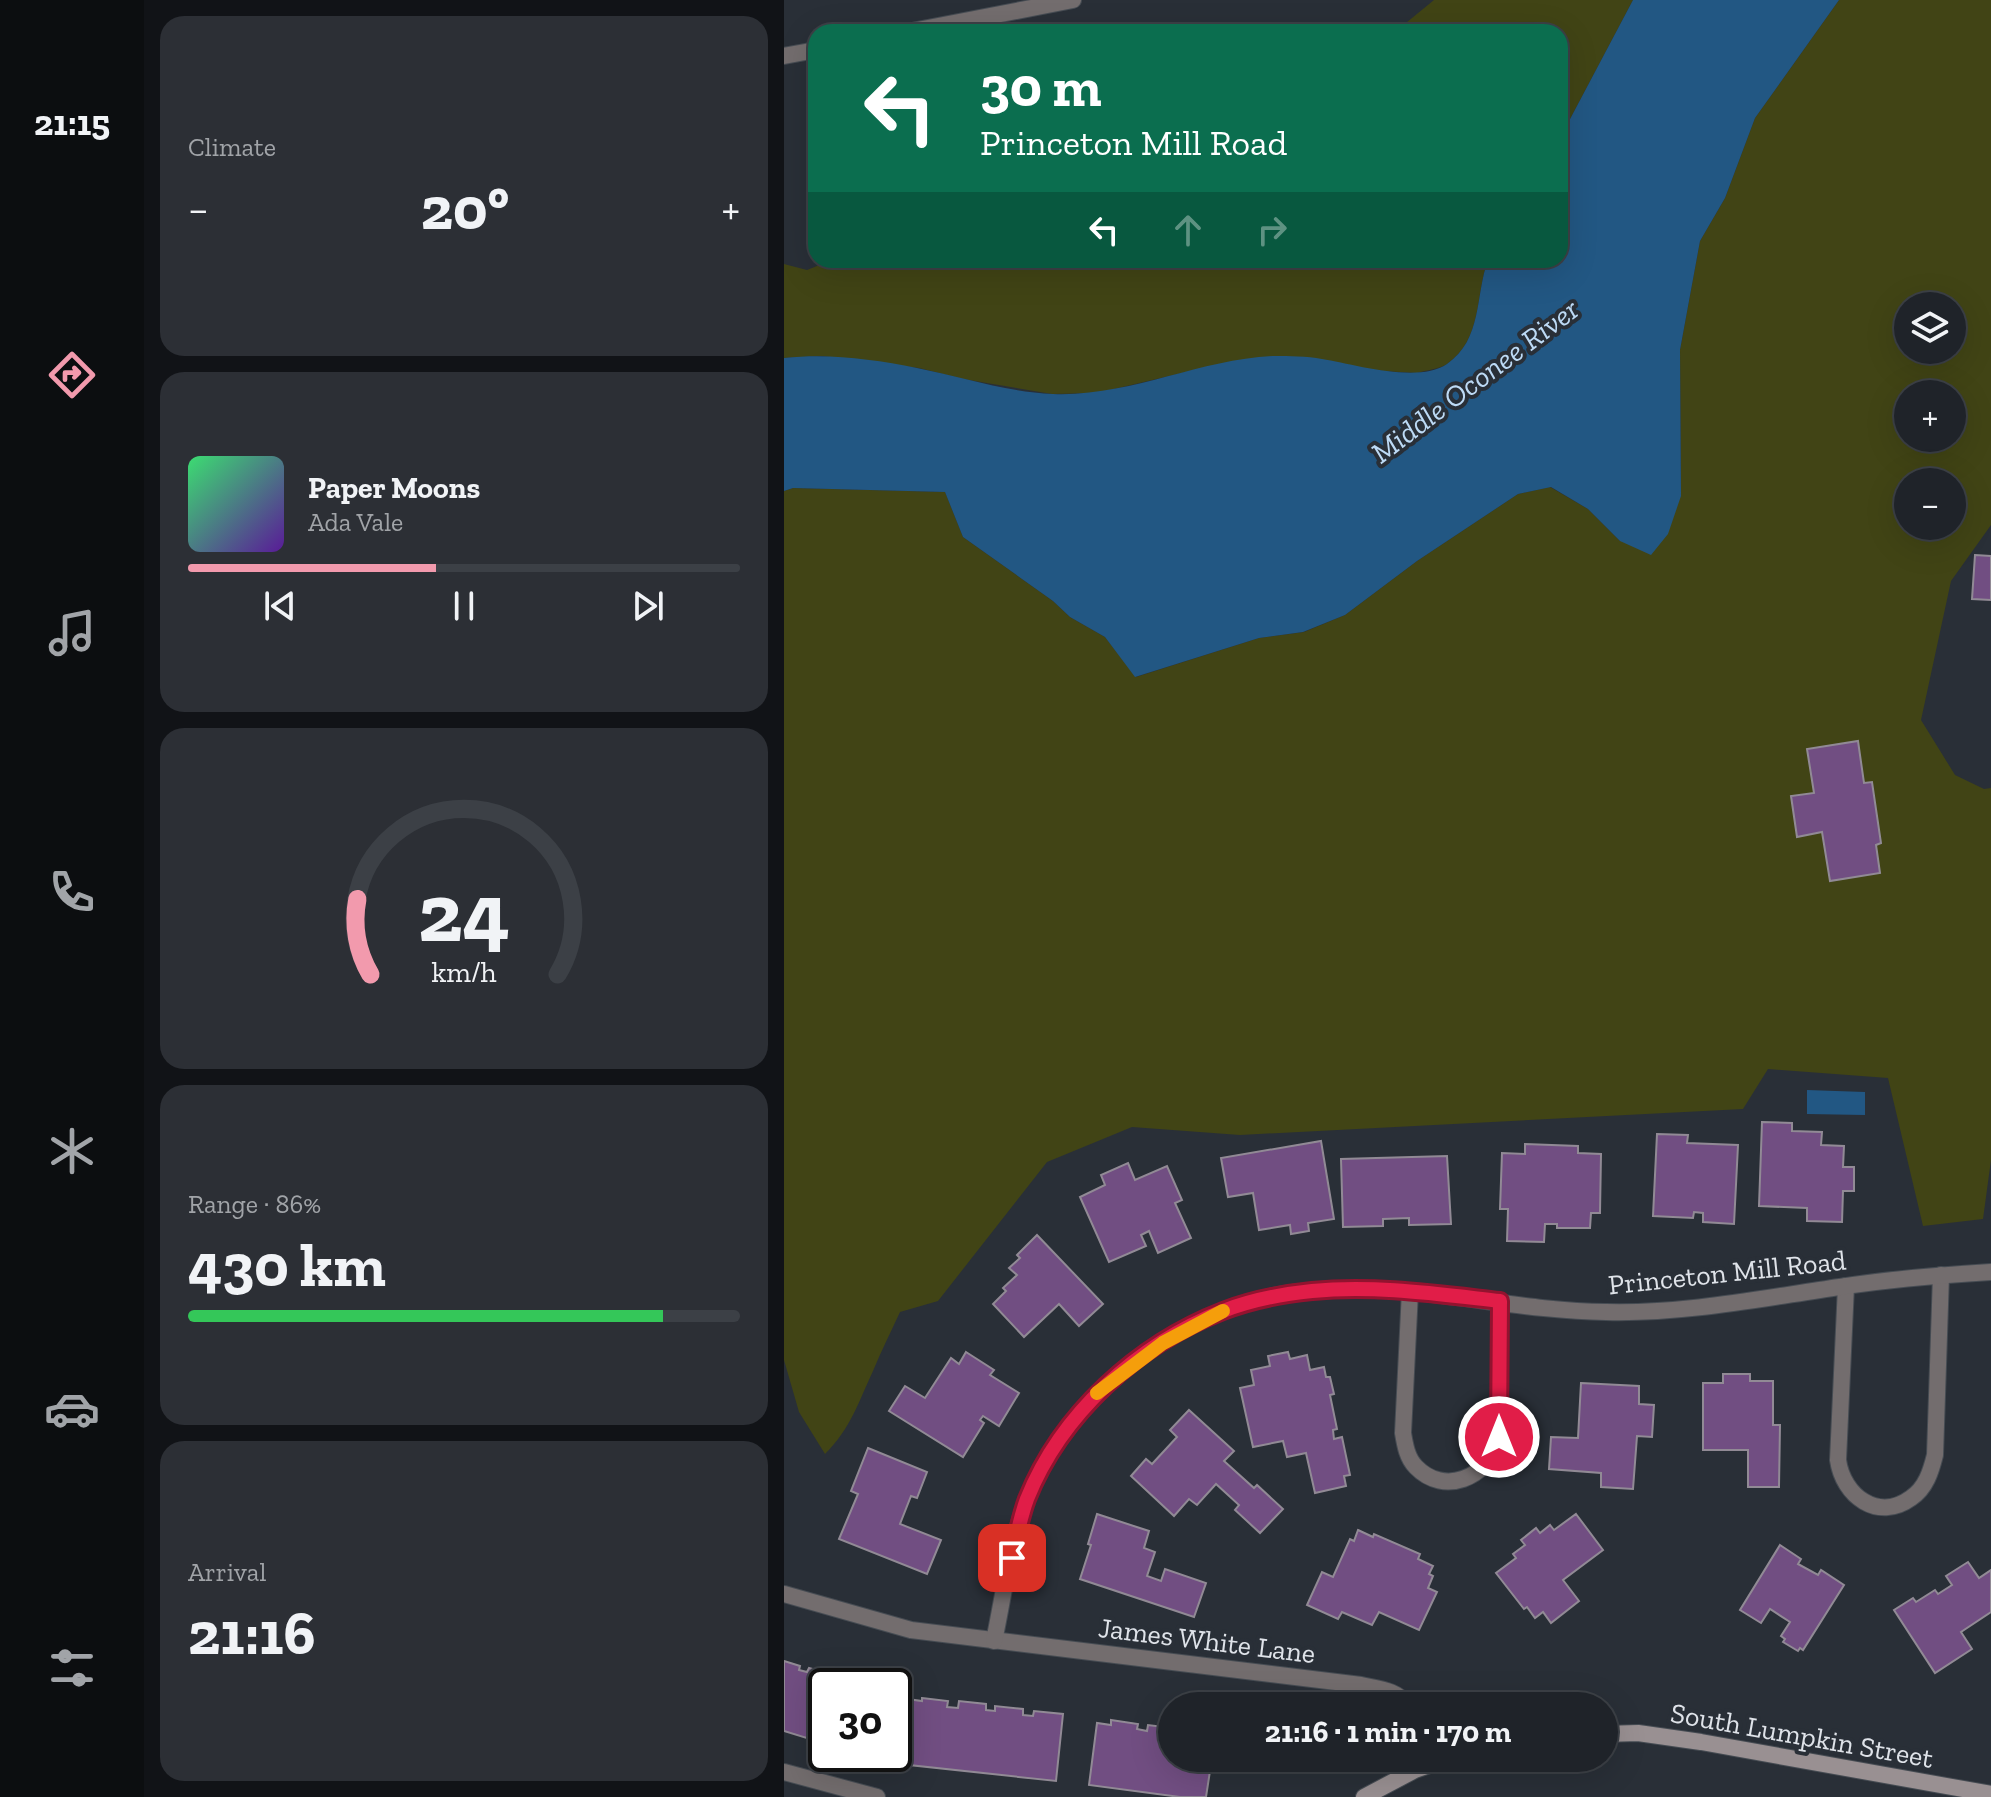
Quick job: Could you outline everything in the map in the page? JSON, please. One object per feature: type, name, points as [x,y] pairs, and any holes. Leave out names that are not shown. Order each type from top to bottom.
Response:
[{"type":"main road","name":"South Lumpkin Street","points":[[1618,1734],[1638,1733],[1701,1742],[1945,1792],[1991,1794]]},
{"type":"main road","points":[[1364,1797],[1413,1772]]},
{"type":"street","points":[[948,24],[1073,0]]},
{"type":"street","points":[[784,56],[808,52]]},
{"type":"street","name":"Princeton Mill Road","points":[[994,1641],[1027,1499],[1067,1428],[1097,1394],[1163,1343],[1224,1310],[1313,1291],[1356,1289],[1410,1291],[1555,1310],[1665,1310],[1846,1286],[1991,1272]]},
{"type":"street","points":[[1846,1286],[1838,1460],[1840,1474],[1847,1488],[1860,1499],[1874,1506],[1890,1506],[1910,1500],[1923,1487],[1932,1471],[1941,1275]]},
{"type":"street","points":[[1410,1291],[1403,1433],[1406,1450],[1416,1467],[1429,1476],[1450,1482],[1472,1476],[1486,1467],[1499,1437],[1500,1301]]},
{"type":"street","name":"James White Lane","points":[[784,1594],[911,1630],[1361,1685],[1391,1692]]},
{"type":"street","points":[[784,1772],[877,1797]]},
{"type":"green space","points":[[1434,0],[1633,0],[1568,123],[1568,24],[1405,24]]},
{"type":"green space","points":[[1839,0],[1991,0],[1991,525],[1951,581],[1921,720],[1955,775],[1984,789],[1991,788],[1991,1160],[1983,1219],[1923,1226],[1888,1078],[1768,1069],[1743,1109],[1240,1135],[1132,1127],[1047,1162],[938,1301],[900,1312],[853,1415],[825,1454],[799,1412],[784,1360],[784,491],[793,488],[945,492],[963,537],[1053,601],[1070,617],[1105,637],[1136,677],[1259,638],[1304,632],[1345,615],[1417,561],[1518,494],[1550,487],[1588,509],[1620,541],[1681,496],[1680,350],[1700,241],[1725,198],[1755,118]]},
{"type":"green space","points":[[784,264],[807,270],[1486,268],[1476,316],[1467,342],[1459,354],[1441,367],[1417,373],[1229,362],[1097,393],[1052,394],[919,368],[822,356],[784,358]]},
{"type":"water","name":"Middle Oconee River","points":[[1633,0],[1839,0],[1755,118],[1725,198],[1700,241],[1680,350],[1681,496],[1668,534],[1651,555],[1620,541],[1588,509],[1551,487],[1518,494],[1417,561],[1345,615],[1303,632],[1259,638],[1135,677],[1105,637],[1070,617],[1053,601],[963,537],[945,492],[793,488],[784,491],[784,358],[817,356],[867,360],[1053,394],[1110,390],[1219,364],[1274,356],[1316,358],[1403,373],[1435,370],[1459,354],[1467,342],[1476,316],[1486,268],[1568,268],[1568,123]]},
{"type":"water","points":[[1807,1090],[1865,1092],[1865,1115],[1807,1114]]},
{"type":"building","points":[[1975,555],[1991,556],[1991,600],[1972,599]]},
{"type":"building","points":[[1858,741],[1864,783],[1872,782],[1881,843],[1876,845],[1880,873],[1830,881],[1822,832],[1797,837],[1791,796],[1814,793],[1807,749]]},
{"type":"building","points":[[1762,1122],[1792,1123],[1792,1131],[1822,1132],[1821,1145],[1844,1146],[1843,1167],[1854,1167],[1854,1191],[1843,1191],[1842,1222],[1807,1221],[1807,1208],[1759,1206]]},
{"type":"building","points":[[1657,1134],[1688,1135],[1687,1143],[1738,1145],[1734,1224],[1703,1222],[1703,1213],[1694,1212],[1693,1218],[1653,1216]]},
{"type":"building","points":[[1321,1141],[1334,1219],[1308,1223],[1309,1231],[1291,1234],[1290,1225],[1259,1230],[1253,1193],[1228,1197],[1221,1158]]},
{"type":"building","points":[[1525,1144],[1578,1146],[1578,1153],[1601,1154],[1600,1213],[1591,1213],[1590,1228],[1557,1228],[1557,1224],[1545,1224],[1544,1242],[1507,1241],[1508,1209],[1500,1209],[1502,1153],[1525,1154]]},
{"type":"building","points":[[1447,1156],[1451,1224],[1409,1225],[1409,1218],[1383,1219],[1383,1226],[1343,1227],[1341,1159]]},
{"type":"building","points":[[1128,1163],[1135,1180],[1167,1166],[1182,1200],[1175,1203],[1191,1238],[1158,1253],[1149,1231],[1141,1235],[1146,1246],[1109,1262],[1080,1197],[1105,1185],[1101,1175]]},
{"type":"building","points":[[1037,1235],[1103,1304],[1079,1326],[1059,1304],[1024,1337],[993,1304],[1006,1291],[1003,1288],[1017,1275],[1009,1268],[1020,1258],[1017,1255]]},
{"type":"building","points":[[966,1352],[994,1370],[990,1375],[1019,1393],[999,1426],[983,1416],[980,1420],[984,1423],[963,1457],[889,1411],[905,1386],[925,1398],[951,1358],[959,1364]]},
{"type":"building","points":[[1288,1352],[1290,1359],[1307,1355],[1310,1370],[1324,1367],[1326,1377],[1330,1377],[1334,1394],[1330,1395],[1337,1429],[1333,1430],[1334,1439],[1342,1437],[1350,1475],[1344,1476],[1346,1486],[1315,1493],[1306,1453],[1287,1457],[1283,1441],[1253,1447],[1240,1388],[1254,1385],[1251,1370],[1270,1366],[1268,1356]]},
{"type":"building","points":[[1723,1374],[1750,1374],[1750,1381],[1773,1381],[1773,1425],[1780,1425],[1779,1487],[1748,1487],[1748,1450],[1703,1450],[1703,1383],[1723,1383]]},
{"type":"building","points":[[1581,1383],[1639,1386],[1639,1404],[1654,1405],[1652,1437],[1637,1436],[1633,1489],[1601,1487],[1601,1473],[1549,1469],[1551,1437],[1578,1438]]},
{"type":"building","points":[[1189,1410],[1234,1451],[1224,1461],[1283,1509],[1260,1533],[1235,1510],[1239,1505],[1216,1484],[1197,1505],[1189,1499],[1174,1516],[1131,1476],[1146,1459],[1152,1464],[1177,1437],[1170,1430]]},
{"type":"building","points":[[868,1448],[927,1472],[917,1498],[911,1496],[900,1524],[941,1540],[927,1574],[839,1539],[858,1494],[851,1491]]},
{"type":"building","points":[[1097,1514],[1149,1531],[1144,1548],[1155,1552],[1147,1576],[1161,1581],[1165,1569],[1206,1583],[1194,1617],[1080,1579]]},
{"type":"building","points":[[1576,1514],[1603,1550],[1563,1580],[1579,1601],[1551,1623],[1543,1612],[1535,1618],[1527,1607],[1524,1609],[1496,1573],[1516,1558],[1513,1554],[1525,1545],[1521,1540],[1536,1528],[1540,1533],[1550,1525],[1554,1530]]},
{"type":"building","points":[[1358,1530],[1420,1554],[1418,1559],[1433,1566],[1428,1588],[1437,1592],[1419,1630],[1379,1612],[1372,1625],[1342,1612],[1338,1619],[1307,1605],[1322,1572],[1333,1577],[1350,1539],[1354,1541]]},
{"type":"building","points":[[1780,1545],[1801,1559],[1798,1564],[1818,1575],[1821,1570],[1844,1585],[1803,1650],[1800,1648],[1798,1651],[1783,1642],[1785,1639],[1781,1636],[1790,1622],[1770,1609],[1761,1623],[1740,1610]]},
{"type":"building","points":[[1968,1562],[1979,1578],[1991,1570],[1991,1612],[1961,1632],[1972,1649],[1935,1673],[1894,1610],[1913,1598],[1916,1602],[1935,1590],[1938,1594],[1952,1585],[1946,1576]]},
{"type":"building","points":[[784,1661],[800,1666],[799,1670],[808,1670],[808,1738],[784,1731]]},
{"type":"building","points":[[922,1698],[948,1701],[947,1707],[958,1708],[959,1701],[986,1704],[986,1710],[995,1711],[995,1706],[1023,1709],[1023,1715],[1033,1716],[1034,1711],[1063,1714],[1056,1781],[912,1765],[912,1700],[922,1701]]},
{"type":"building","points":[[1111,1720],[1138,1724],[1137,1729],[1147,1731],[1148,1725],[1158,1726],[1158,1772],[1210,1772],[1206,1797],[1180,1797],[1089,1785],[1097,1723],[1111,1725]]},
{"type":"slow traffic","points":[[1097,1393],[1163,1343],[1223,1311]]},
{"type":"route","points":[[1012,1558],[1027,1499],[1067,1428],[1097,1394],[1132,1364],[1187,1328],[1224,1310],[1269,1298],[1313,1291],[1356,1289],[1410,1291],[1500,1301],[1499,1437]]}]
